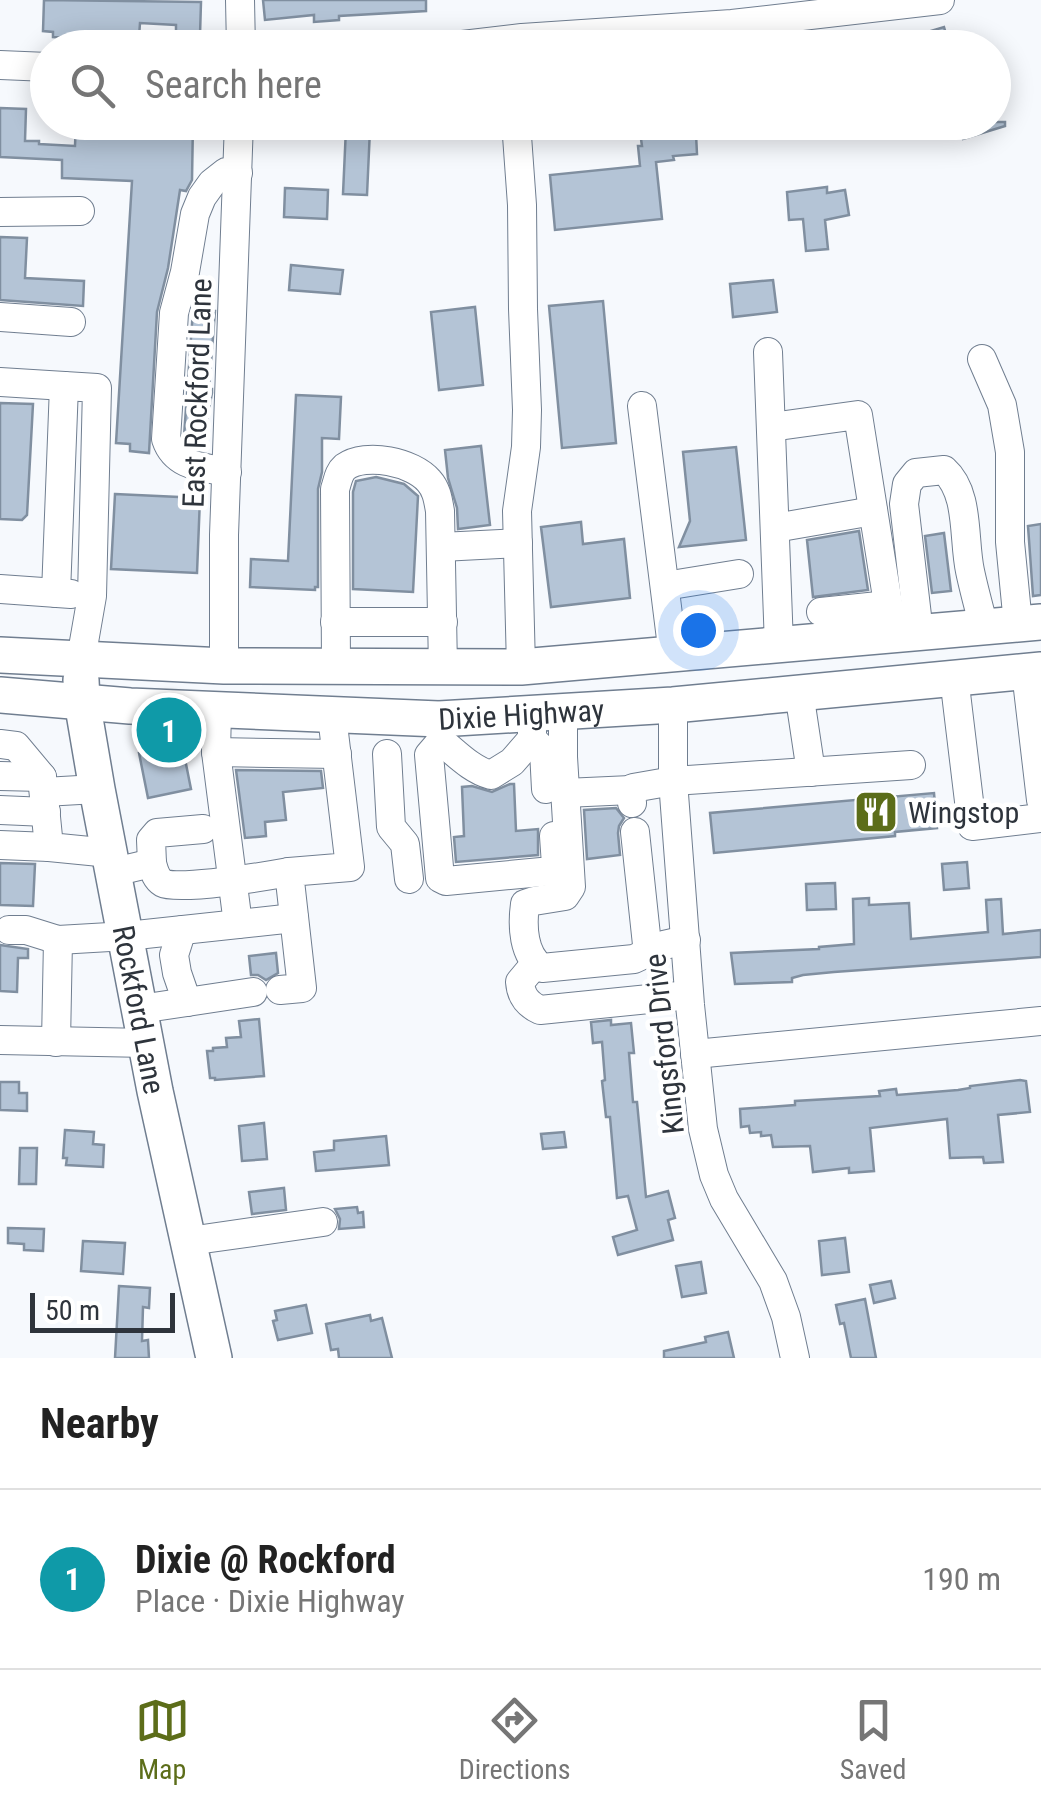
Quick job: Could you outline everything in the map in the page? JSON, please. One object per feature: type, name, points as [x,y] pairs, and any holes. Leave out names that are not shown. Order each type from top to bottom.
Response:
[{"type":"main road","name":"Dixie Highway","points":[[0,655],[224,666],[521,667],[779,645],[900,624],[1014,624]]},
{"type":"main road","points":[[673,706],[682,678],[708,675],[725,650]]},
{"type":"main road","name":"Rockford Lane","points":[[80,659],[82,701],[97,789],[214,1358]]},
{"type":"main road","name":"Dixie Highway","points":[[0,695],[130,706],[384,718],[436,739],[673,706],[1033,671]]},
{"type":"street","points":[[240,0],[241,30]]},
{"type":"street","points":[[664,30],[763,10],[940,0]]},
{"type":"street","points":[[0,65],[30,66]]},
{"type":"street","name":"East Rockford Lane","points":[[224,666],[226,472],[239,140]]},
{"type":"street","points":[[517,140],[527,410],[517,510],[521,667]]},
{"type":"street","points":[[226,472],[177,459],[166,439],[174,313],[195,214],[212,183],[226,172],[238,173]]},
{"type":"street","points":[[0,212],[80,210]]},
{"type":"street","points":[[0,317],[71,322]]},
{"type":"street","points":[[768,352],[779,645]]},
{"type":"street","points":[[982,358],[1002,406],[1010,452],[1014,624]]},
{"type":"street","points":[[0,382],[97,388],[92,596],[80,659]]},
{"type":"street","points":[[56,594],[64,386]]},
{"type":"street","points":[[642,406],[673,655]]},
{"type":"street","points":[[771,427],[858,415],[873,511],[900,624]]},
{"type":"street","points":[[336,667],[335,489],[346,467],[358,462],[388,461],[419,472],[437,494],[443,668]]},
{"type":"street","points":[[900,624],[907,484],[916,473],[944,470],[953,478],[960,494],[969,569],[1014,624]]},
{"type":"street","points":[[774,528],[873,511]]},
{"type":"street","points":[[441,546],[518,544]]},
{"type":"street","points":[[664,586],[738,574]]},
{"type":"street","points":[[0,589],[92,596]]},
{"type":"street","points":[[821,612],[900,624]]},
{"type":"street","points":[[335,622],[442,622]]},
{"type":"street","points":[[1033,671],[1041,800]]},
{"type":"street","points":[[954,678],[972,826],[1041,818]]},
{"type":"street","points":[[799,692],[810,772]]},
{"type":"street","name":"Kingsford Drive","points":[[673,706],[673,781],[702,1126],[714,1175],[733,1216],[773,1282],[795,1358]]},
{"type":"street","points":[[217,710],[216,752],[238,924]]},
{"type":"street","points":[[202,828],[157,833],[151,840],[157,879],[166,885],[231,881],[350,867],[332,716]]},
{"type":"street","points":[[384,718],[390,827],[404,844],[408,879]]},
{"type":"street","points":[[436,739],[440,878],[446,881],[552,871],[556,865],[554,826],[548,812],[542,722]]},
{"type":"street","points":[[436,739],[482,773],[492,775],[512,762],[542,722]]},
{"type":"street","points":[[542,722],[565,793],[570,887],[565,896],[525,904],[530,959],[542,968],[634,960],[664,945],[686,940]]},
{"type":"street","points":[[387,754],[421,752],[436,739]]},
{"type":"street","points":[[0,744],[16,746],[44,794],[49,847]]},
{"type":"street","points":[[216,752],[337,754]]},
{"type":"street","points":[[565,793],[632,797],[637,787],[673,781],[910,765]]},
{"type":"street","points":[[0,776],[44,794]]},
{"type":"street","points":[[0,810],[44,794],[97,789]]},
{"type":"street","points":[[636,832],[648,954]]},
{"type":"street","points":[[0,845],[49,847],[112,862],[152,863]]},
{"type":"street","points":[[0,1040],[56,1042],[144,1026],[188,1002],[302,988],[289,872]]},
{"type":"street","points":[[9,930],[37,932],[58,940],[294,918]]},
{"type":"street","points":[[182,930],[174,955],[188,1002]]},
{"type":"street","points":[[56,1042],[58,940]]},
{"type":"street","points":[[536,964],[520,982],[530,1006],[540,1010],[689,995]]},
{"type":"street","points":[[695,1054],[1041,1020]]},
{"type":"street","points":[[189,1241],[323,1222]]},
{"type":"building","points":[[44,0],[201,2],[200,30],[140,23],[140,30],[43,30]]},
{"type":"building","points":[[263,0],[426,0],[426,11],[339,16],[339,20],[314,22],[314,15],[265,20]]},
{"type":"building","points":[[0,108],[26,109],[25,141],[39,144],[75,146],[75,140],[193,140],[192,180],[186,191],[180,190],[157,312],[149,453],[130,451],[130,444],[116,443],[132,181],[62,178],[62,160],[0,157]]},
{"type":"building","points":[[345,140],[370,140],[367,195],[343,194]]},
{"type":"building","points":[[641,140],[696,140],[697,154],[656,162],[662,219],[555,230],[550,175],[640,166],[638,146],[642,146]]},
{"type":"building","points":[[827,187],[827,193],[845,190],[849,215],[825,220],[828,249],[806,251],[803,219],[789,220],[787,192]]},
{"type":"building","points":[[285,188],[328,190],[327,219],[284,217]]},
{"type":"building","points":[[0,237],[27,238],[25,278],[84,281],[83,306],[0,300]]},
{"type":"building","points":[[291,265],[343,270],[340,294],[289,290]]},
{"type":"building","points":[[773,280],[777,312],[733,317],[730,284]]},
{"type":"building","points":[[603,301],[616,443],[562,448],[549,306]]},
{"type":"building","points":[[475,307],[483,385],[439,390],[431,312]]},
{"type":"building","points":[[193,310],[215,311],[209,389],[212,393],[202,447],[192,445],[184,436]]},
{"type":"building","points":[[296,395],[341,397],[339,439],[322,438],[318,587],[250,587],[251,559],[288,561]]},
{"type":"building","points":[[0,403],[33,404],[27,515],[22,520],[0,519]]},
{"type":"building","points":[[481,446],[490,525],[458,529],[445,450]]},
{"type":"building","points":[[736,447],[746,540],[679,547],[690,521],[683,452]]},
{"type":"building","points":[[376,477],[404,484],[418,496],[413,592],[353,589],[353,492],[356,481]]},
{"type":"building","points":[[115,494],[200,498],[197,573],[111,569]]},
{"type":"building","points":[[581,522],[583,544],[624,539],[630,598],[551,607],[541,527]]},
{"type":"building","points":[[1041,524],[1041,595],[1033,596],[1028,526]]},
{"type":"building","points":[[859,531],[868,590],[813,597],[807,540]]},
{"type":"building","points":[[944,533],[951,591],[932,593],[925,536]]},
{"type":"building","points":[[159,728],[179,729],[191,789],[148,798],[139,753],[158,749]]},
{"type":"building","points":[[236,770],[321,771],[323,788],[283,792],[286,820],[265,822],[266,836],[245,838]]},
{"type":"building","points":[[514,784],[516,831],[538,829],[538,855],[456,862],[454,837],[464,836],[462,787],[492,792]]},
{"type":"building","points":[[934,793],[937,828],[895,832],[895,836],[714,853],[710,813]]},
{"type":"building","points":[[616,808],[624,818],[618,833],[620,855],[587,859],[584,810]]},
{"type":"building","points":[[967,862],[969,888],[944,890],[942,864]]},
{"type":"building","points":[[0,863],[35,864],[33,906],[0,905]]},
{"type":"building","points":[[835,883],[836,909],[807,910],[806,884]]},
{"type":"building","points":[[869,898],[869,905],[909,903],[911,939],[988,932],[986,900],[1001,899],[1003,934],[1041,930],[1041,957],[834,972],[803,975],[792,978],[792,982],[735,984],[731,953],[854,944],[853,899]]},
{"type":"building","points":[[0,945],[28,949],[28,958],[18,958],[17,992],[0,991]]},
{"type":"building","points":[[276,953],[278,973],[266,980],[251,975],[249,956]]},
{"type":"building","points":[[259,1019],[264,1076],[210,1078],[207,1051],[227,1047],[226,1038],[241,1037],[239,1021]]},
{"type":"building","points":[[611,1020],[611,1025],[631,1023],[633,1102],[637,1102],[646,1197],[668,1191],[675,1218],[668,1220],[673,1240],[618,1255],[613,1237],[637,1230],[628,1196],[617,1198],[610,1117],[606,1117],[602,1081],[602,1042],[593,1043],[591,1022]]},
{"type":"building","points":[[1026,1081],[1030,1112],[998,1115],[1003,1162],[984,1163],[983,1157],[950,1158],[947,1119],[870,1128],[874,1171],[849,1173],[849,1168],[813,1172],[810,1146],[773,1147],[771,1135],[761,1136],[761,1132],[750,1133],[749,1126],[741,1127],[740,1109],[880,1096],[879,1091],[896,1089],[897,1095]]},
{"type":"building","points":[[0,1082],[19,1082],[19,1093],[27,1093],[27,1111],[0,1110]]},
{"type":"building","points":[[264,1123],[267,1159],[242,1161],[239,1126]]},
{"type":"building","points":[[65,1130],[94,1132],[93,1144],[104,1145],[103,1167],[66,1165]]},
{"type":"building","points":[[564,1132],[566,1147],[543,1149],[541,1134]]},
{"type":"building","points":[[386,1136],[389,1165],[316,1171],[314,1152],[334,1150],[334,1141]]},
{"type":"building","points":[[20,1148],[37,1148],[36,1184],[19,1184]]},
{"type":"building","points":[[284,1188],[286,1210],[252,1214],[249,1192]]},
{"type":"building","points":[[357,1207],[358,1213],[363,1212],[364,1227],[339,1229],[335,1209]]},
{"type":"building","points":[[8,1228],[44,1229],[43,1251],[24,1250],[24,1244],[8,1243]]},
{"type":"building","points":[[845,1238],[849,1272],[822,1275],[819,1241]]},
{"type":"building","points":[[83,1241],[125,1243],[123,1274],[81,1271]]},
{"type":"building","points":[[701,1262],[706,1293],[682,1297],[676,1266]]},
{"type":"building","points":[[891,1281],[895,1298],[874,1303],[870,1285]]},
{"type":"building","points":[[119,1286],[150,1288],[149,1308],[143,1307],[142,1341],[148,1340],[149,1358],[115,1358]]},
{"type":"building","points":[[865,1299],[876,1358],[851,1358],[836,1305]]},
{"type":"building","points":[[306,1305],[312,1333],[278,1340],[273,1321],[277,1320],[275,1311]]},
{"type":"building","points":[[370,1315],[371,1321],[382,1318],[392,1358],[339,1358],[338,1349],[331,1350],[326,1324]]},
{"type":"building","points":[[728,1332],[734,1358],[664,1358],[664,1351],[706,1342],[705,1337]]},
{"type":"place","name":"Dixie @ Rockford","points":[[169,730]]},
{"type":"place","name":"Wingstop","points":[[876,812]]}]
